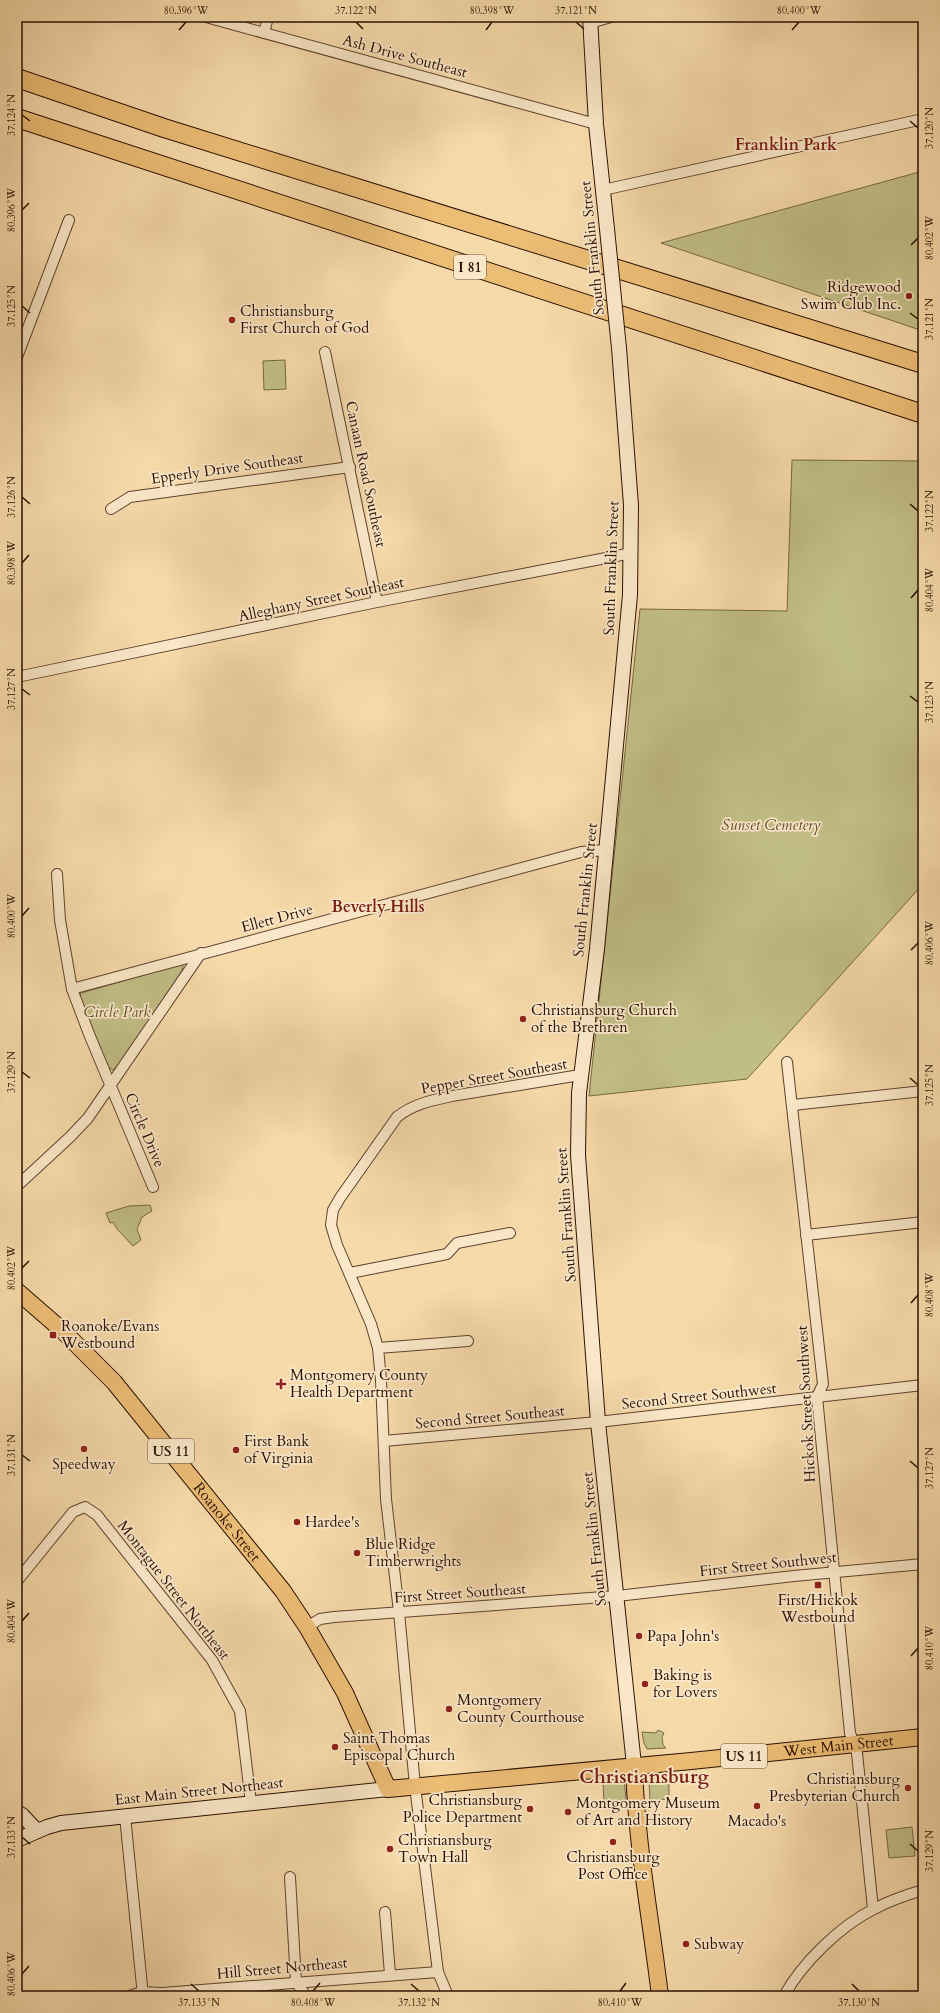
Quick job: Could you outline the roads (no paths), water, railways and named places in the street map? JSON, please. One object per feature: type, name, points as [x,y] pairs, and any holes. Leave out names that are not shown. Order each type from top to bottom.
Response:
[{"type":"highway","points":[[17,78],[130,117],[923,364]]},
{"type":"highway","name":"I 81","points":[[17,118],[923,414]]},
{"type":"main road","name":"South Franklin Street","points":[[590,20],[596,124],[619,348],[631,505],[632,553],[627,629],[597,949],[580,1075],[578,1155],[598,1422],[634,1765]]},
{"type":"main road","name":"Roanoke Street","points":[[18,1294],[68,1335],[114,1382],[268,1572],[307,1627],[345,1692],[388,1789]]},
{"type":"main road","name":"West Main Street","points":[[634,1765],[691,1762],[923,1737]]},
{"type":"main road","name":"US 11","points":[[388,1789],[634,1765]]},
{"type":"main road","points":[[634,1765],[635,1805],[642,1873],[660,1996]]},
{"type":"main road","name":"East Main Street Northeast","points":[[17,1840],[60,1823],[388,1789]]},
{"type":"main road","points":[[17,1812],[22,1815],[37,1831]]},
{"type":"street","name":"Ash Drive Southeast","points":[[206,17],[596,124]]},
{"type":"street","points":[[264,33],[268,17]]},
{"type":"street","points":[[590,20],[612,17]]},
{"type":"street","points":[[603,190],[923,119]]},
{"type":"street","points":[[17,356],[68,220]]},
{"type":"street","name":"Canaan Road Southeast","points":[[324,352],[350,467],[377,602]]},
{"type":"street","name":"Epperly Drive Southeast","points":[[111,509],[130,497],[350,467]]},
{"type":"street","name":"Alleghany Street Southeast","points":[[17,677],[377,602],[632,553]]},
{"type":"street","name":"Ellett Drive","points":[[72,989],[201,953],[581,852],[606,850]]},
{"type":"street","name":"Circle Drive","points":[[56,874],[60,920],[72,989],[153,1188]]},
{"type":"street","points":[[17,1186],[70,1137],[88,1118],[201,953]]},
{"type":"street","name":"Hickok Street Southwest","points":[[787,1062],[823,1384],[817,1397],[850,1733],[857,1753],[873,1909]]},
{"type":"street","name":"Pepper Street Southeast","points":[[448,1996],[438,1972],[415,1786],[400,1612],[386,1499],[378,1348],[371,1324],[330,1225],[333,1210],[397,1116],[405,1110],[432,1100],[580,1075]]},
{"type":"street","points":[[793,1105],[923,1091]]},
{"type":"street","points":[[806,1235],[923,1222]]},
{"type":"street","points":[[350,1273],[447,1254],[456,1243],[510,1233]]},
{"type":"street","points":[[378,1348],[468,1341]]},
{"type":"street","name":"Second Street Southwest","points":[[598,1422],[923,1386]]},
{"type":"street","name":"Second Street Southeast","points":[[384,1441],[598,1422]]},
{"type":"street","name":"Montague Street Northeast","points":[[17,1580],[73,1512],[85,1507],[97,1515],[212,1660],[240,1711],[251,1803]]},
{"type":"street","name":"First Street Southwest","points":[[617,1596],[834,1572],[923,1564]]},
{"type":"street","name":"First Street Southeast","points":[[307,1627],[320,1619],[334,1617],[617,1596]]},
{"type":"street","points":[[125,1816],[142,1994]]},
{"type":"street","points":[[290,1878],[296,1982],[306,1996]]},
{"type":"street","points":[[784,1996],[810,1960],[838,1935],[873,1909],[923,1890]]},
{"type":"street","points":[[385,1912],[390,1974]]},
{"type":"street","name":"Hill Street Northeast","points":[[129,1996],[390,1974],[438,1972]]},
{"type":"place","name":"Ridgewood Swim Club Inc.","points":[[909,296]]},
{"type":"place","name":"Christiansburg First Church of God","points":[[232,320]]},
{"type":"place","name":"Christiansburg Church of the Brethren","points":[[523,1019]]},
{"type":"place","name":"Roanoke/Evans Westbound","points":[[53,1335]]},
{"type":"place","name":"Montgomery County Health Department","points":[[281,1384]]},
{"type":"place","name":"Speedway","points":[[84,1449]]},
{"type":"place","name":"First Bank of Virginia","points":[[236,1450]]},
{"type":"place","name":"Hardee's","points":[[297,1522]]},
{"type":"place","name":"Blue Ridge Timberwrights","points":[[357,1553]]},
{"type":"place","name":"First/Hickok Westbound","points":[[818,1585]]},
{"type":"place","name":"Papa John's","points":[[639,1636]]},
{"type":"place","name":"Baking is for Lovers","points":[[645,1684]]},
{"type":"place","name":"Montgomery County Courthouse","points":[[449,1709]]},
{"type":"place","name":"Saint Thomas Episcopal Church","points":[[335,1747]]},
{"type":"place","name":"Christiansburg Presbyterian Church","points":[[908,1788]]},
{"type":"place","name":"Macado's","points":[[757,1806]]},
{"type":"place","name":"Christiansburg Police Department","points":[[530,1809]]},
{"type":"place","name":"Montgomery Museum of Art and History","points":[[568,1812]]},
{"type":"place","name":"Christiansburg Post Office","points":[[613,1842]]},
{"type":"place","name":"Christiansburg Town Hall","points":[[390,1849]]},
{"type":"place","name":"Subway","points":[[686,1944]]},
{"type":"district","name":"Franklin Park","points":[[786,144]]},
{"type":"district","name":"Beverly Hills","points":[[378,906]]},
{"type":"district","name":"Christiansburg","points":[[644,1776]]},
{"type":"park label","name":"Sunset Cemetery","points":[[771,825]]},
{"type":"park label","name":"Circle Park","points":[[117,1012]]}]
